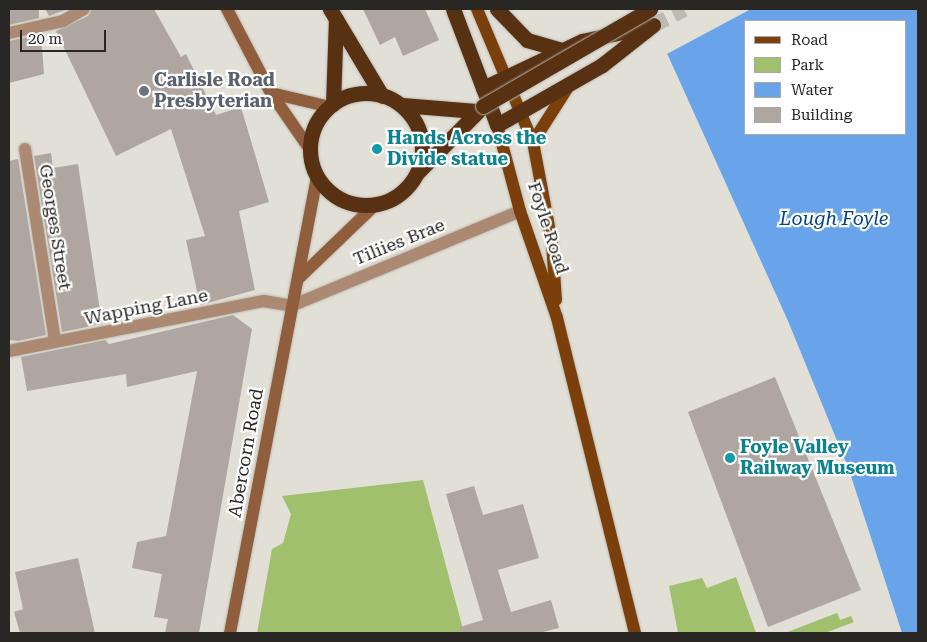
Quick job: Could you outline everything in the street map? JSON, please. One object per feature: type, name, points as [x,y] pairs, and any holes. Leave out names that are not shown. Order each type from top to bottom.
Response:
[{"type":"highway","name":"Foyle Road","points":[[453,9],[497,125]]},
{"type":"highway","points":[[497,9],[527,40],[563,50]]},
{"type":"highway","points":[[333,14],[331,105],[315,128],[311,151],[317,176],[340,199],[375,204],[407,188],[417,173],[479,108],[650,9]]},
{"type":"highway","points":[[333,14],[382,96]]},
{"type":"highway","points":[[483,88],[582,41],[653,25],[568,87],[497,125]]},
{"type":"highway","points":[[331,105],[366,93],[382,96],[402,105],[479,108]]},
{"type":"highway","points":[[402,105],[421,138],[417,173]]},
{"type":"main road","points":[[227,9],[271,93],[311,151]]},
{"type":"main road","name":"Foyle Road","points":[[477,9],[508,75],[533,142],[552,243],[558,318]]},
{"type":"main road","points":[[533,142],[568,87]]},
{"type":"main road","points":[[271,93],[331,105]]},
{"type":"main road","name":"Foyle Road","points":[[497,125],[520,211],[558,318],[635,633]]},
{"type":"main road","name":"Abercorn Road","points":[[230,633],[317,176]]},
{"type":"main road","points":[[298,278],[375,204]]},
{"type":"street","points":[[9,33],[64,21],[84,9]]},
{"type":"street","name":"Georges Street","points":[[25,149],[55,341]]},
{"type":"street","name":"Tiliies Brae","points":[[291,306],[520,211]]},
{"type":"street","name":"Wapping Lane","points":[[9,351],[55,341],[138,329],[264,301],[291,306]]},
{"type":"green space","points":[[423,480],[464,633],[257,633],[272,549],[283,543],[291,514],[282,496]]},
{"type":"green space","points":[[736,577],[756,633],[678,633],[669,586],[702,578],[707,588]]},
{"type":"green space","points":[[837,613],[840,620],[851,616],[854,622],[825,633],[785,633]]},
{"type":"water","name":"Lough Foyle","points":[[647,9],[918,9],[918,633],[902,633],[849,470],[788,321]]},
{"type":"pier","points":[[644,9],[751,9],[665,55]]},
{"type":"building","points":[[9,9],[39,9],[39,18],[9,25]]},
{"type":"building","points":[[45,9],[68,9],[49,16]]},
{"type":"building","points":[[92,9],[154,9],[181,57],[186,54],[216,115],[241,107],[269,202],[239,211],[255,290],[200,305],[186,240],[205,236],[171,129],[116,156],[56,31],[88,16]]},
{"type":"building","points":[[363,9],[425,9],[439,40],[403,56],[395,37],[380,45]]},
{"type":"building","points":[[41,34],[44,74],[9,83],[9,41]]},
{"type":"building","points":[[51,153],[53,168],[78,164],[102,324],[62,332],[34,156]]},
{"type":"building","points":[[18,159],[46,335],[18,341],[9,340],[9,161]]},
{"type":"building","points":[[233,315],[252,329],[199,633],[165,633],[168,619],[154,617],[162,574],[132,568],[137,542],[166,536],[197,371],[127,387],[126,374],[27,391],[21,357],[105,340],[109,344]]},
{"type":"building","points":[[775,377],[861,590],[768,627],[688,412]]},
{"type":"building","points":[[474,486],[483,515],[523,504],[539,558],[498,570],[511,612],[551,600],[559,628],[539,633],[461,633],[460,627],[483,620],[446,494]]},
{"type":"building","points":[[78,558],[95,633],[20,633],[14,612],[23,609],[15,572]]},
{"type":"tunnel","points":[[653,25],[684,9]]},
{"type":"place","name":"Carlisle Road Presbyterian","points":[[144,91]]},
{"type":"place","name":"Hands Across the Divide statue","points":[[377,149]]},
{"type":"place","name":"Foyle Valley Railway Museum","points":[[730,458]]}]
